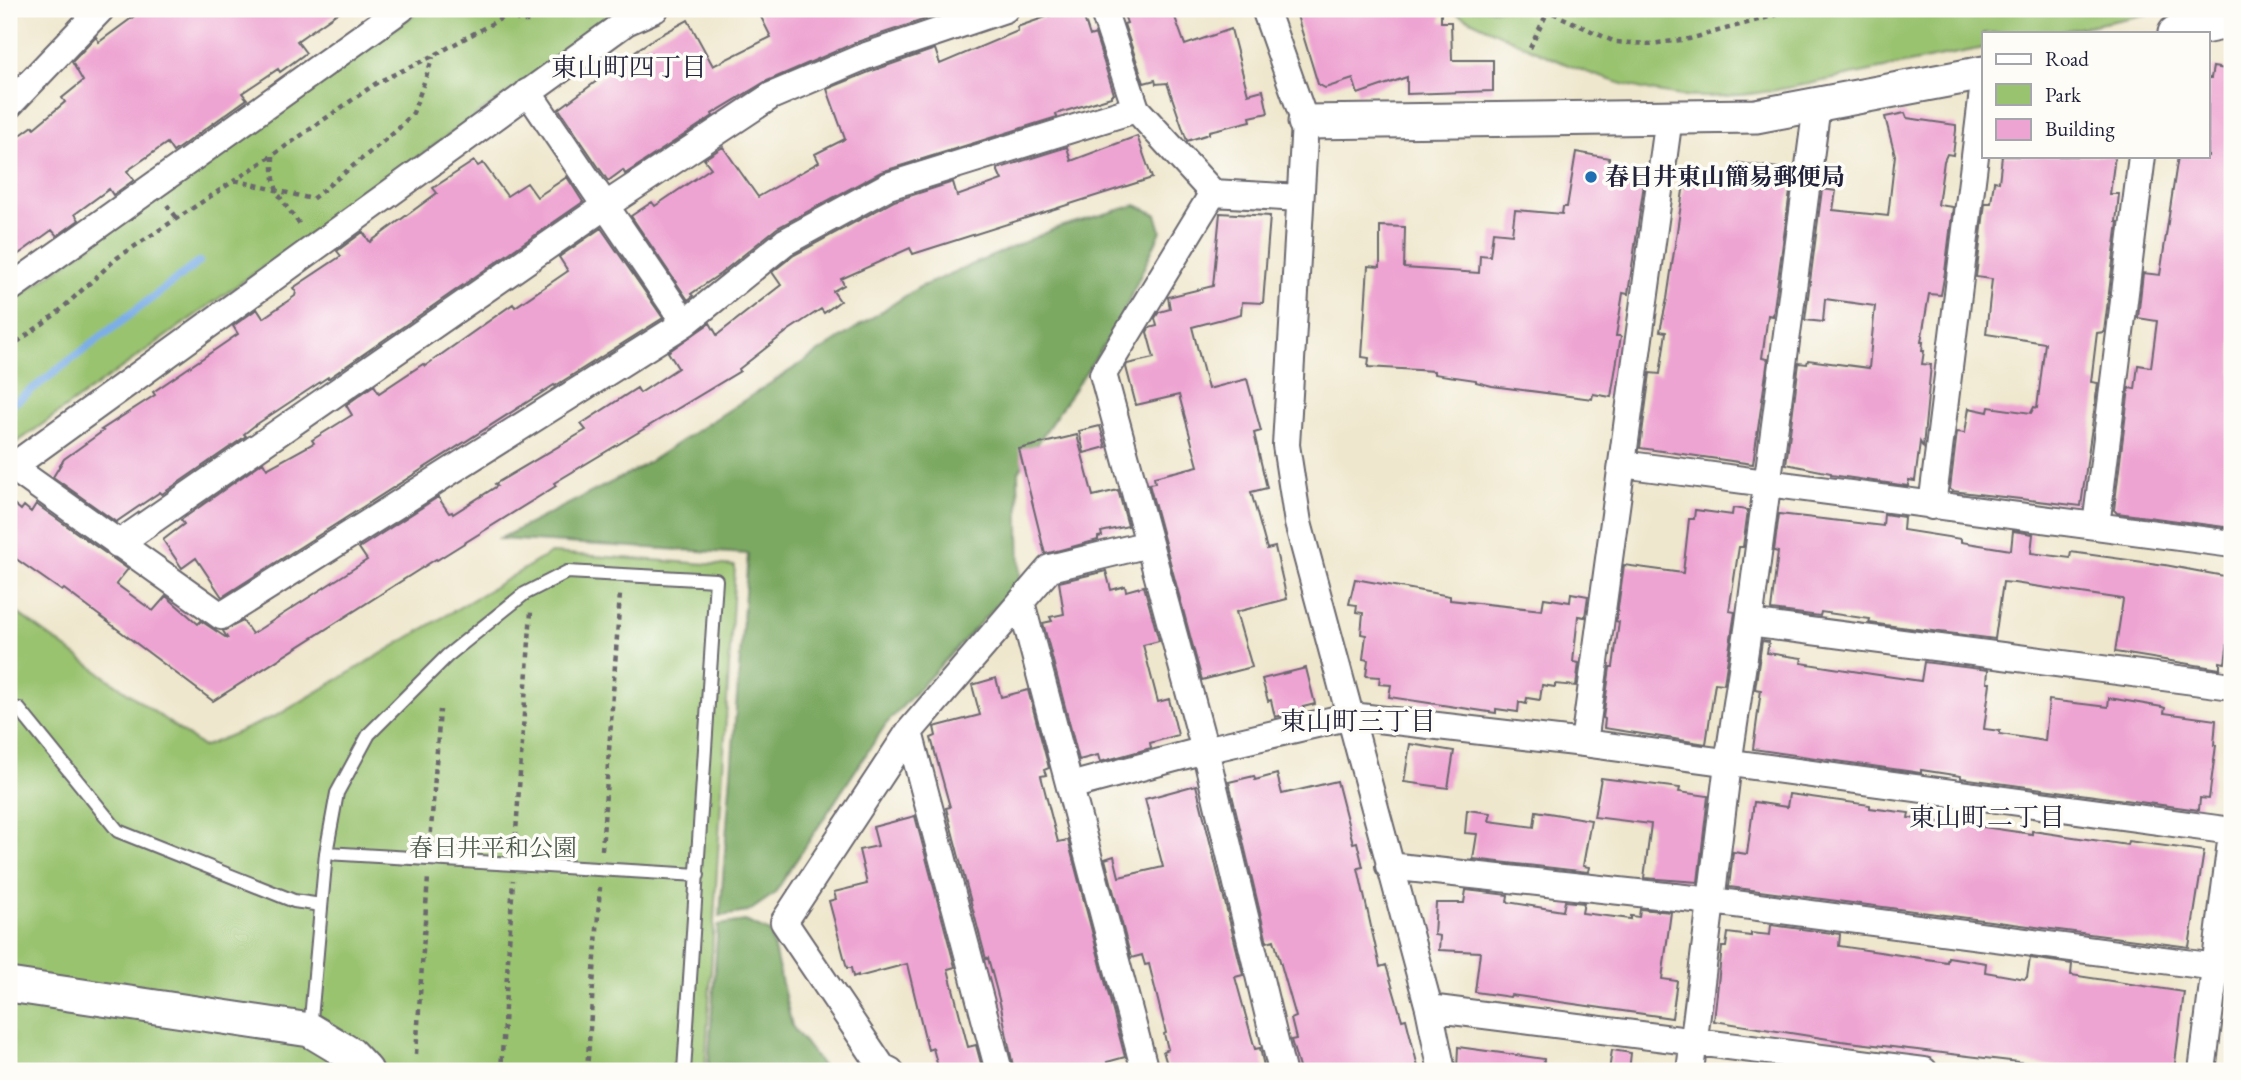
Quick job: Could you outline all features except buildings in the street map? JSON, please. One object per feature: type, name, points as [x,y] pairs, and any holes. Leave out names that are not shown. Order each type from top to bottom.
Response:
[{"type":"street","points":[[9,105],[101,9]]},
{"type":"street","points":[[9,289],[401,9]]},
{"type":"street","points":[[656,9],[626,23],[528,92],[11,469],[221,616],[685,323],[785,242],[888,186],[1136,109]]},
{"type":"street","points":[[118,544],[605,206],[771,96],[863,57],[1005,9]]},
{"type":"street","points":[[1103,9],[1136,109],[1213,193],[1300,198]]},
{"type":"street","points":[[1265,9],[1305,122],[1286,445],[1297,523],[1429,1008],[1442,1071]]},
{"type":"street","points":[[2180,32],[2232,21]]},
{"type":"street","points":[[1305,122],[1756,116],[1982,73]]},
{"type":"street","points":[[528,92],[685,323]]},
{"type":"street","points":[[1932,506],[1982,99]]},
{"type":"street","points":[[1690,1071],[1728,764],[1818,105]]},
{"type":"street","points":[[1584,743],[1670,117]]},
{"type":"street","points":[[2096,526],[2142,158]]},
{"type":"street","points":[[1213,193],[1103,374],[1205,750],[1282,1071]]},
{"type":"street","points":[[1622,464],[2232,544]]},
{"type":"street","points":[[890,1071],[882,1067],[784,922],[909,733],[1050,568],[1149,544]]},
{"type":"street","points":[[1021,602],[1145,1071]]},
{"type":"street","points":[[1749,623],[2232,686]]},
{"type":"street","points":[[1070,786],[1205,750],[1351,716],[1584,743],[2232,833],[2224,968],[2202,1071]]},
{"type":"street","points":[[909,733],[999,1071]]},
{"type":"street","points":[[1389,866],[1712,901],[2224,968]]},
{"type":"street","points":[[9,985],[310,1030],[350,1054],[366,1071]]},
{"type":"street","points":[[1429,1008],[1924,1071]]},
{"type":"lane","points":[[310,1030],[326,853],[337,793],[369,734],[447,656],[524,594],[567,572],[716,580],[684,1071]]},
{"type":"lane","points":[[9,713],[19,709],[118,831],[294,901],[321,905]]},
{"type":"lane","points":[[326,853],[698,875]]},
{"type":"path","points":[[9,348],[56,314],[117,258],[274,155],[378,82],[433,56],[511,11],[519,21],[530,21],[538,9]]},
{"type":"path","points":[[1530,48],[1547,9],[1615,42],[1650,44],[1689,39],[1798,9]]},
{"type":"path","points":[[234,180],[312,199],[396,131],[413,113],[433,56]]},
{"type":"path","points":[[274,155],[272,180],[275,190],[316,247]]},
{"type":"path","points":[[587,1071],[622,576]]},
{"type":"path","points":[[501,1071],[531,606],[524,594]]},
{"type":"path","points":[[416,1054],[440,710]]},
{"type":"green space","points":[[422,9],[632,9],[603,25],[9,448],[9,304]]},
{"type":"green space","points":[[1447,9],[2173,9],[2059,32],[1982,32],[1982,48],[1735,96],[1695,97],[1645,90],[1586,72]]},
{"type":"green space","points":[[1136,205],[1156,214],[1161,231],[1117,326],[1018,472],[1020,580],[886,724],[774,894],[748,912],[720,916],[748,554],[499,539],[636,470],[918,288],[1059,227]]},
{"type":"green space","name":"春日井平和公園","points":[[551,553],[735,566],[705,1071],[9,1071],[9,607],[203,747],[278,715]]},
{"type":"green space","points":[[745,921],[770,932],[792,1026],[826,1071],[708,1071],[718,925]]},
{"type":"waterway","points":[[9,407],[199,262]]},
{"type":"place","name":"春日井東山簡易郵便局","points":[[1591,177]]},
{"type":"district","name":"東山町四丁目","points":[[629,67]]},
{"type":"district","name":"東山町三丁目","points":[[1358,721]]},
{"type":"district","name":"東山町二丁目","points":[[1987,817]]}]
